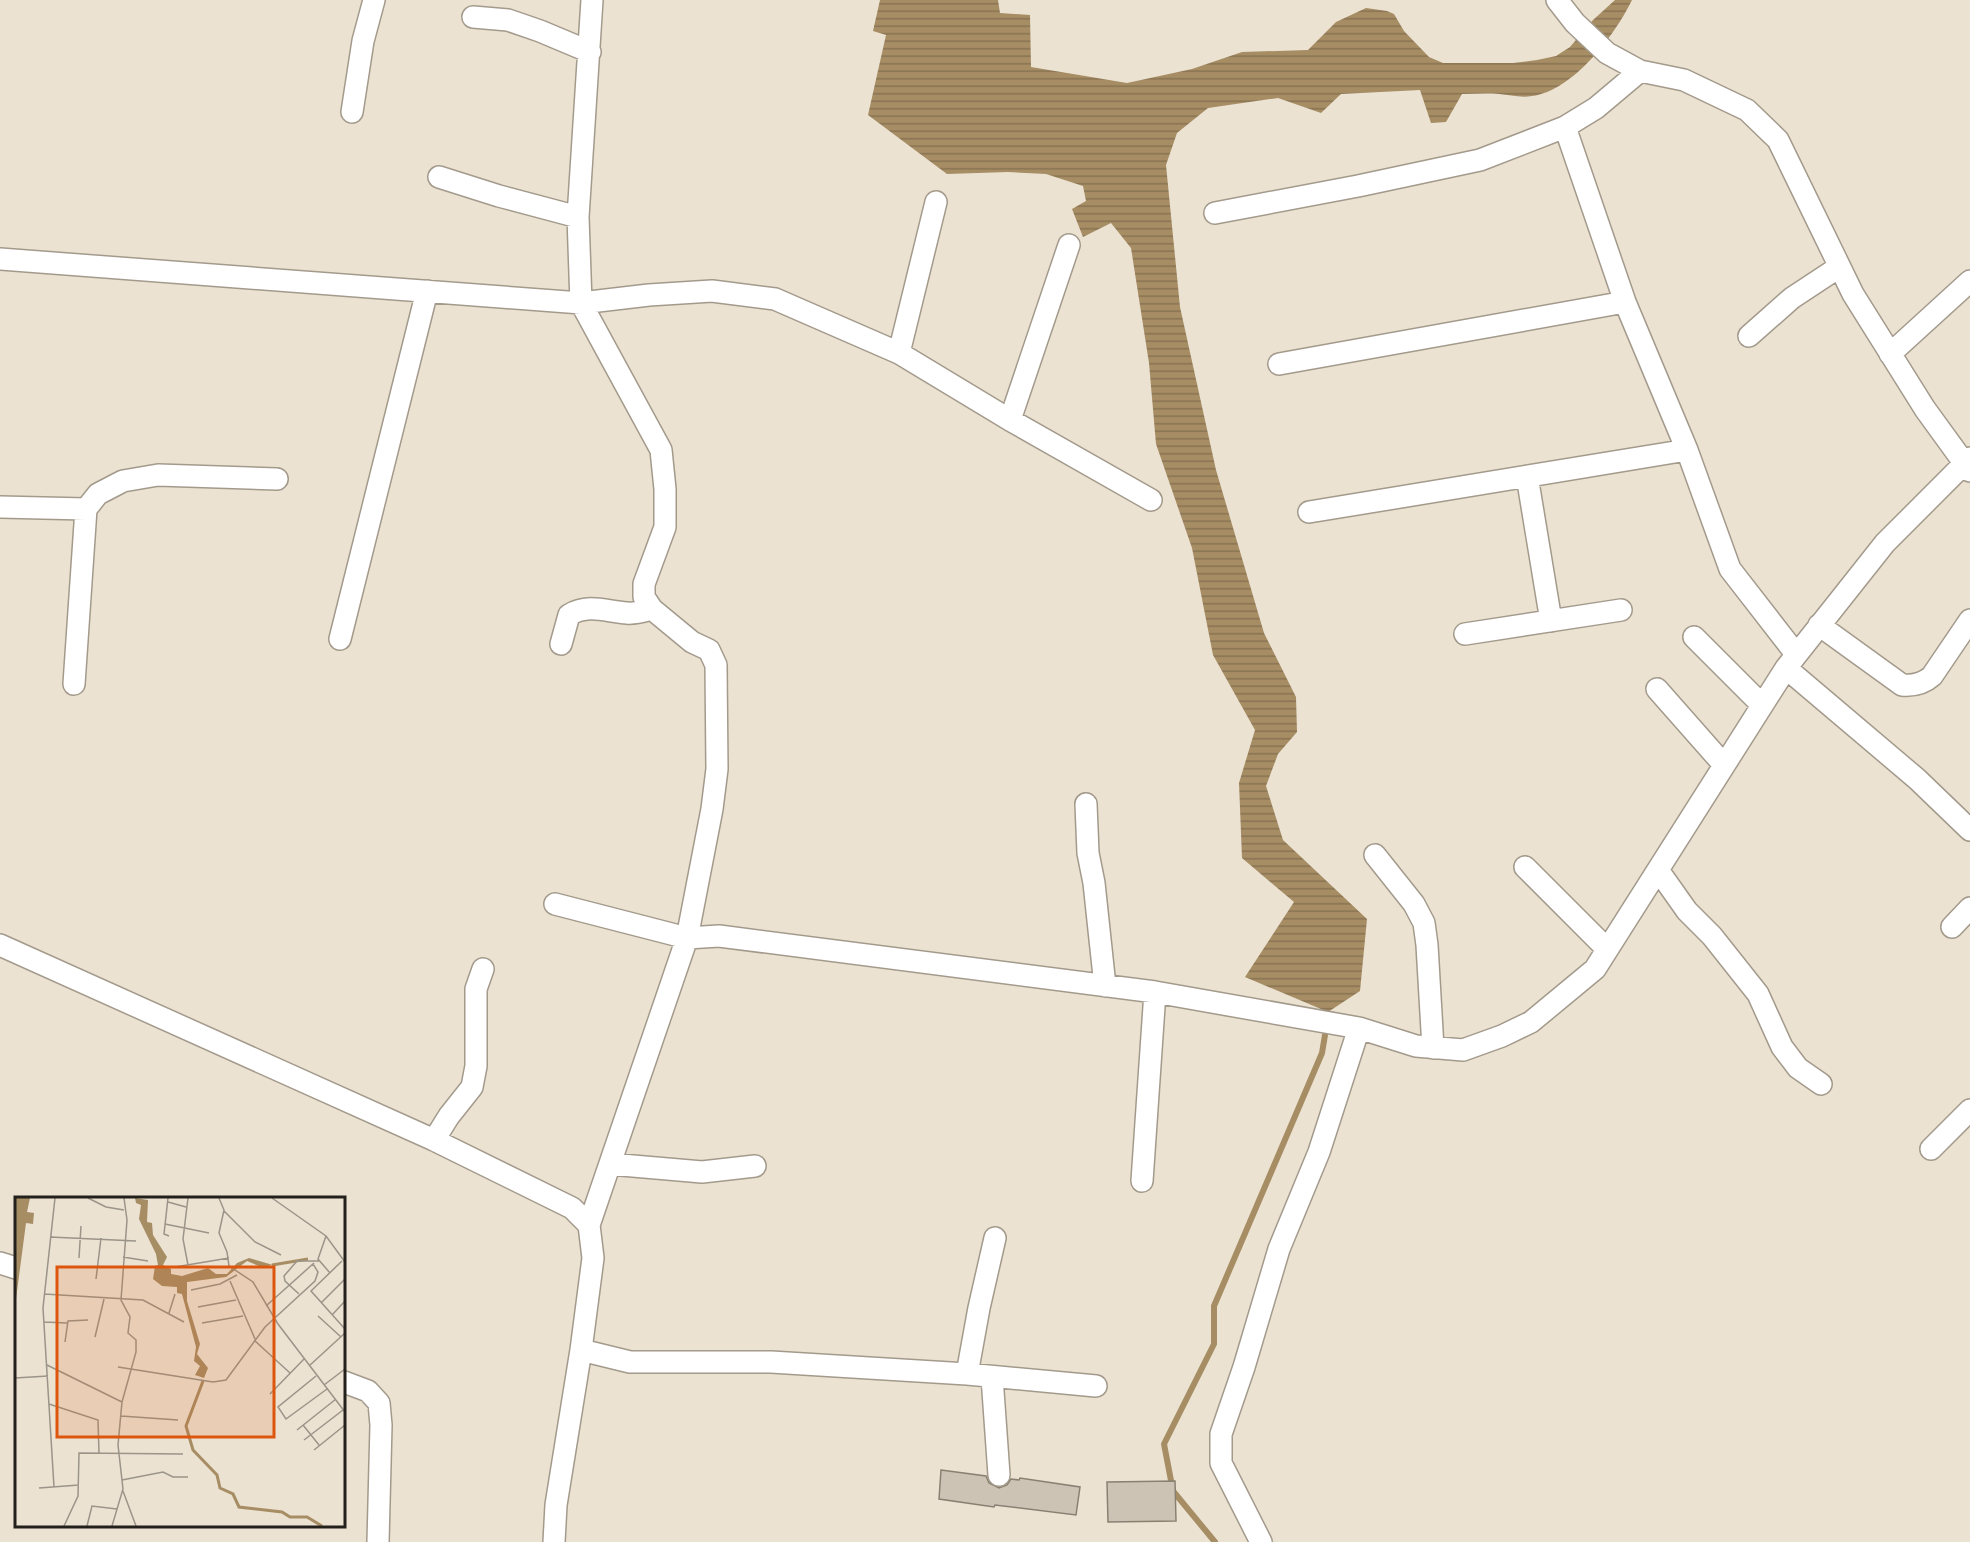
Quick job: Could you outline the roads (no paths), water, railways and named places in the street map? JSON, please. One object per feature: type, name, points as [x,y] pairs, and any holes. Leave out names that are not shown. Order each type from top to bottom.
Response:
[{"type":"street","points":[[352,112],[363,42],[374,0]]},
{"type":"street","points":[[554,1542],[556,1505],[593,1258],[589,1225],[687,938],[712,809],[717,769],[716,665],[709,650],[692,642],[652,609],[644,597],[644,584],[665,527],[662,450],[582,303],[578,217],[592,0]]},
{"type":"street","points":[[555,904],[687,938],[719,936],[1155,992],[1359,1028],[1416,1046],[1463,1050],[1502,1036],[1531,1022],[1594,969],[1791,661],[1885,543],[1968,464],[1925,409],[1890,354],[1839,267],[1778,141],[1747,110],[1684,80],[1640,71],[1607,53],[1575,23],[1557,0]]},
{"type":"street","points":[[473,17],[508,20],[590,52]]},
{"type":"street","points":[[1215,213],[1480,160],[1566,127],[1596,108],[1640,71]]},
{"type":"street","points":[[1566,127],[1625,302],[1687,450],[1730,569],[1791,661],[1970,830]]},
{"type":"street","points":[[439,177],[578,217]]},
{"type":"street","points":[[899,353],[936,202]]},
{"type":"street","points":[[1010,420],[1069,245]]},
{"type":"street","points":[[0,259],[582,303],[649,295],[712,291],[775,299],[899,353],[1010,420],[1151,500]]},
{"type":"street","points":[[1749,336],[1792,298],[1839,267]]},
{"type":"street","points":[[1890,354],[1970,281]]},
{"type":"street","points":[[340,639],[427,291]]},
{"type":"street","points":[[1278,364],[1625,302]]},
{"type":"street","points":[[1309,512],[1687,450]]},
{"type":"street","points":[[74,684],[86,509],[98,495],[123,481],[158,475],[277,479]]},
{"type":"street","points":[[1527,476],[1551,621]]},
{"type":"street","points":[[0,507],[86,509]]},
{"type":"street","points":[[561,644],[569,615],[579,609],[607,609],[631,614],[652,609]]},
{"type":"street","points":[[1465,634],[1621,610]]},
{"type":"street","points":[[1820,625],[1902,685],[1912,686],[1932,676],[1970,620]]},
{"type":"street","points":[[1694,637],[1762,705]]},
{"type":"street","points":[[1657,689],[1725,765]]},
{"type":"street","points":[[1086,804],[1088,854],[1094,883],[1105,986]]},
{"type":"street","points":[[1376,855],[1414,904],[1424,923],[1433,1048]]},
{"type":"street","points":[[1525,867],[1607,949]]},
{"type":"street","points":[[1658,870],[1687,911],[1712,936],[1758,994],[1782,1047],[1798,1068],[1821,1084]]},
{"type":"street","points":[[1952,927],[1970,908]]},
{"type":"street","points":[[0,945],[434,1140],[572,1208],[589,1225]]},
{"type":"street","points":[[434,1140],[472,1087],[476,1066],[476,989],[483,969]]},
{"type":"street","points":[[1142,1181],[1155,992]]},
{"type":"street","points":[[1262,1542],[1221,1463],[1221,1434],[1244,1367],[1278,1250],[1319,1152],[1359,1028]]},
{"type":"street","points":[[1932,1149],[1970,1110]]},
{"type":"street","points":[[610,1164],[702,1172],[755,1166]]},
{"type":"street","points":[[967,1374],[995,1238]]},
{"type":"street","points":[[0,1263],[15,1269]]},
{"type":"street","points":[[581,1350],[630,1362],[771,1362],[967,1374],[1096,1386]]},
{"type":"street","points":[[992,1377],[999,1475]]},
{"type":"street","points":[[345,1383],[368,1391],[379,1403],[381,1425],[378,1542]]},
{"type":"waterway","points":[[1215,1542],[1173,1491],[1164,1444],[1214,1344],[1214,1306],[1322,1053],[1325,1035]]}]
